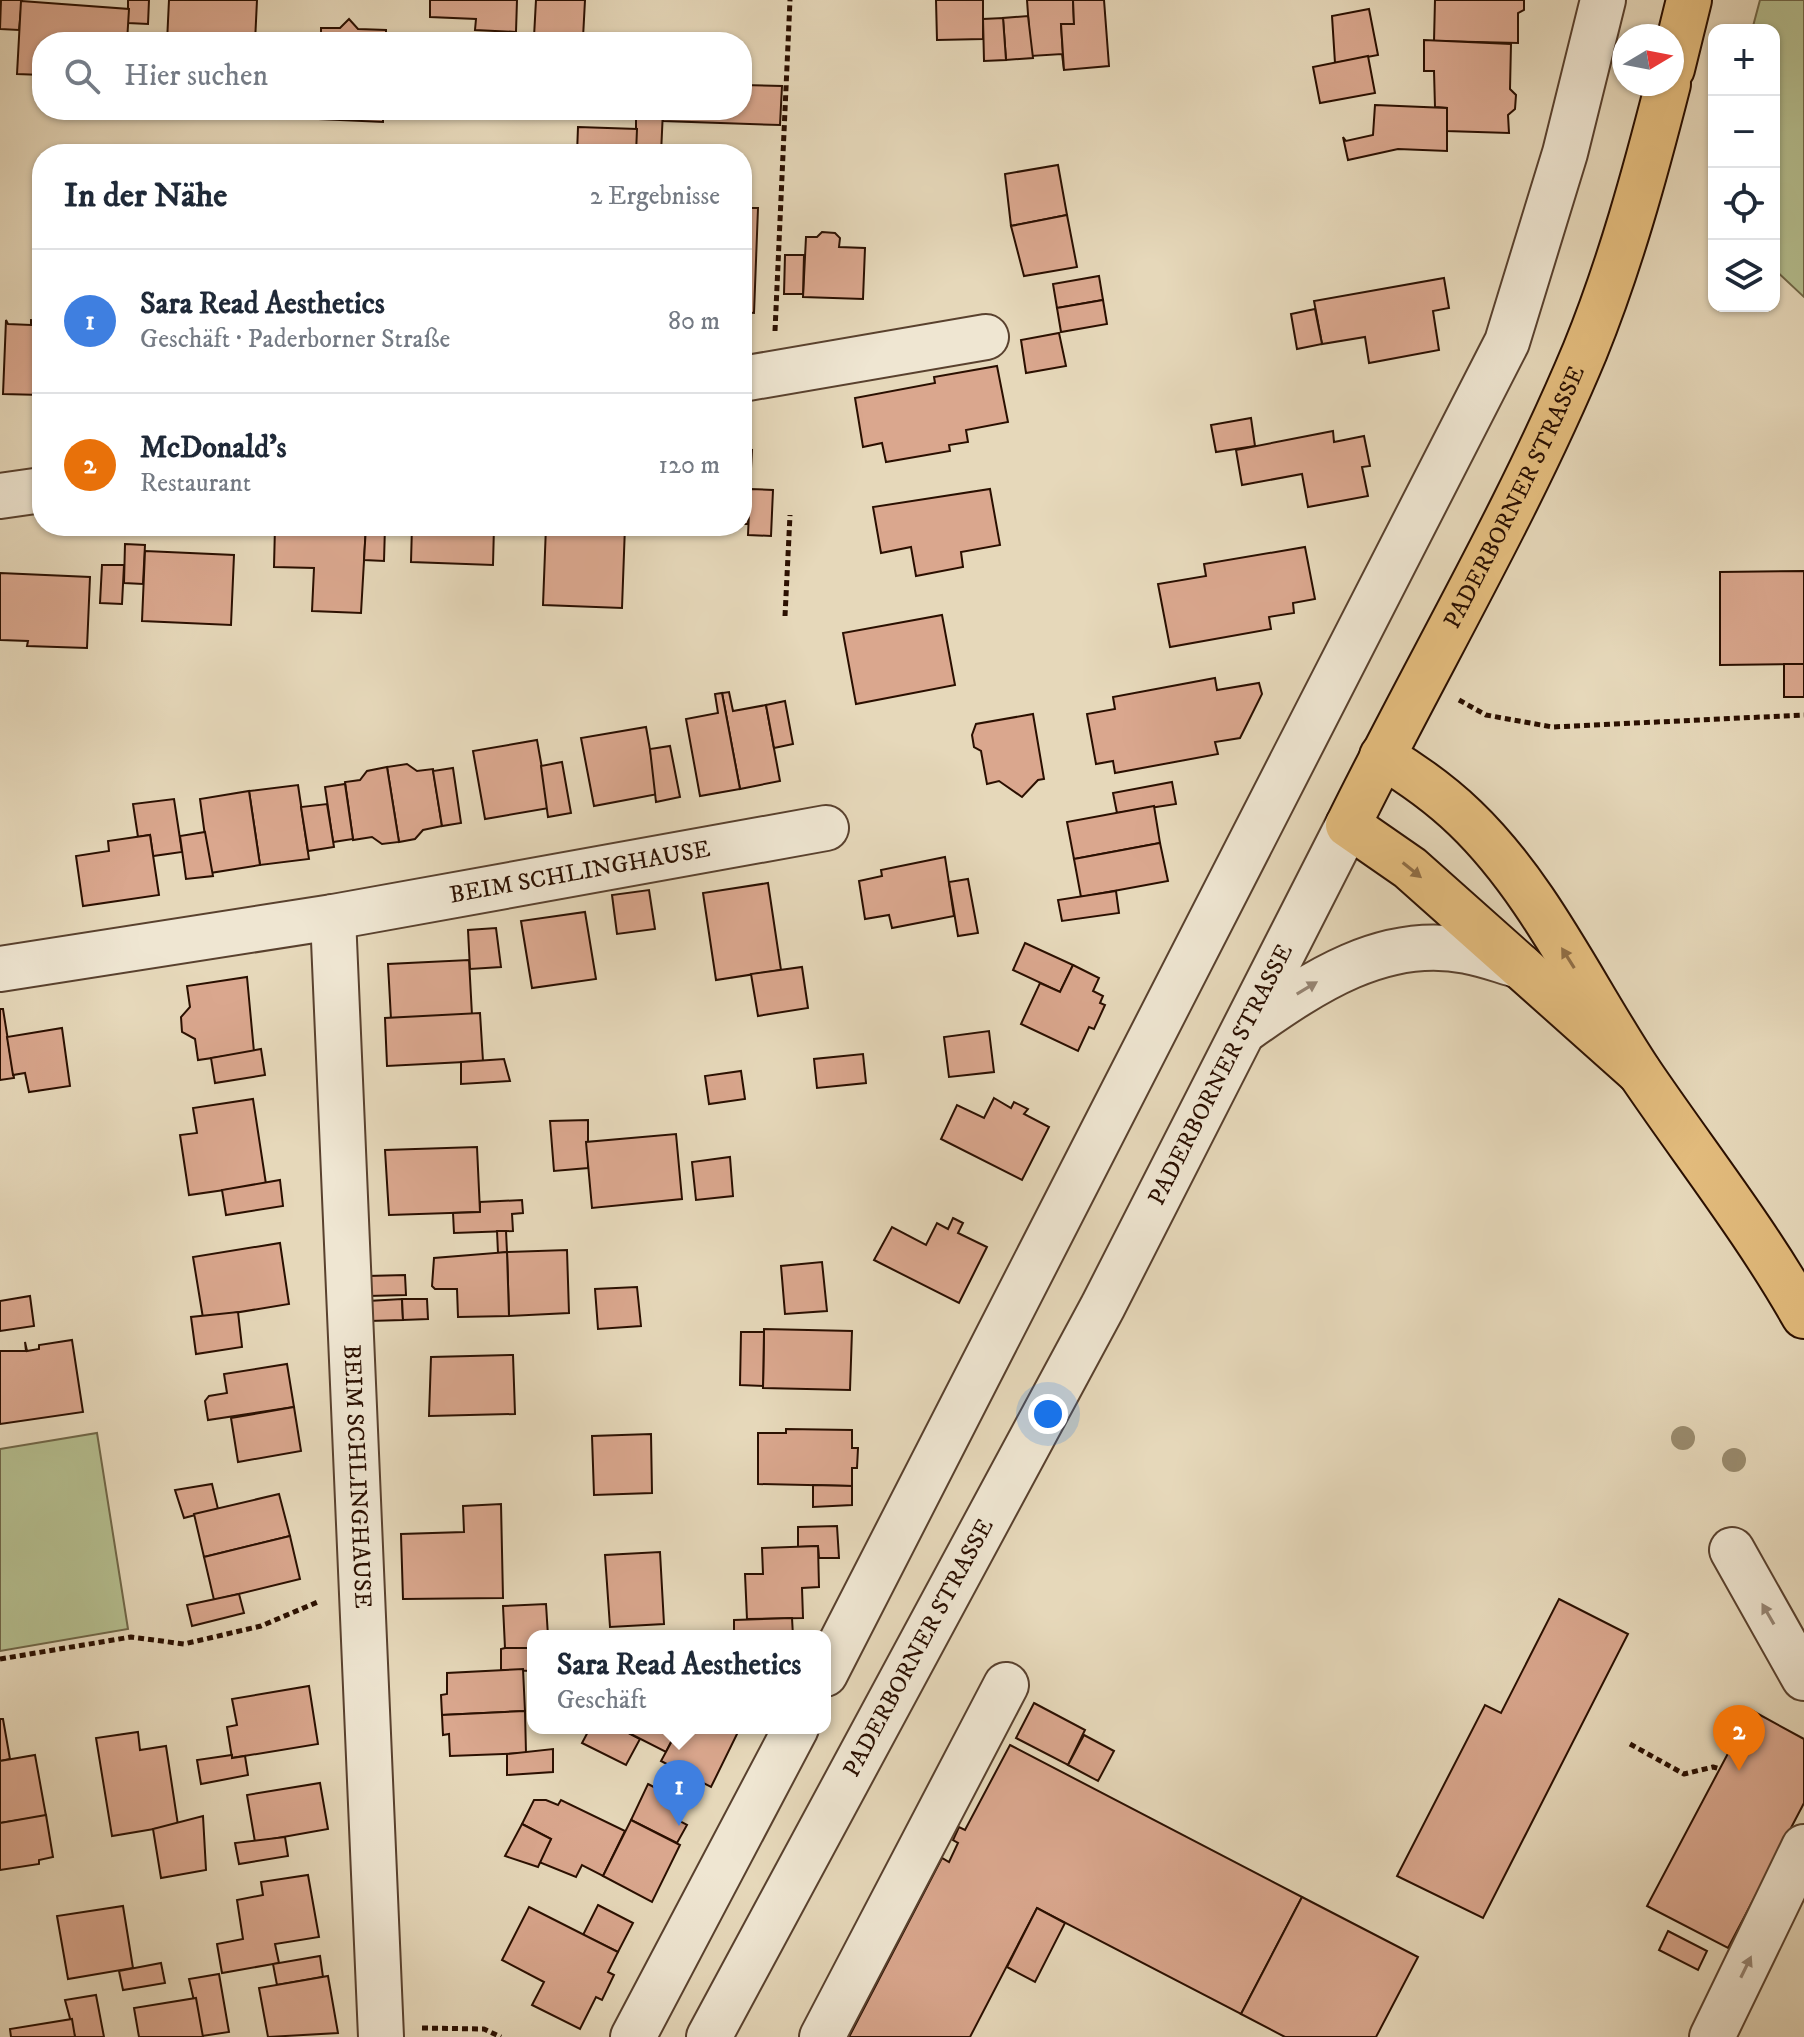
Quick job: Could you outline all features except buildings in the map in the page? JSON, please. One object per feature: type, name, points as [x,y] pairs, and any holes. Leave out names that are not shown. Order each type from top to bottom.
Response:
[{"type":"main road","points":[[1684,25],[1690,3]]},
{"type":"main road","name":"PADERBORNER STRASSE","points":[[1348,825],[1517,496],[1585,350],[1644,177],[1665,96]]},
{"type":"main road","points":[[1382,756],[1428,785],[1467,820],[1514,877],[1639,1072],[1783,1279],[1804,1316]]},
{"type":"main road","points":[[1348,825],[1410,868],[1639,1072]]},
{"type":"street","points":[[831,1662],[1507,342],[1565,153],[1603,0]]},
{"type":"street","points":[[757,378],[986,337]]},
{"type":"street","points":[[0,496],[32,491]]},
{"type":"street","name":"PADERBORNER STRASSE","points":[[709,2037],[1103,1306],[1348,825]]},
{"type":"street","name":"BEIM SCHLINGHAUSE","points":[[0,969],[333,917],[826,828]]},
{"type":"street","name":"BEIM SCHLINGHAUSE","points":[[333,917],[365,1593],[381,2032]]},
{"type":"street","points":[[1243,1032],[1307,987],[1360,961],[1394,951],[1465,950],[1520,966]]},
{"type":"street","points":[[1732,1550],[1804,1678]]},
{"type":"street","points":[[822,2037],[1006,1685]]},
{"type":"street","points":[[633,2037],[793,1734]]},
{"type":"street","points":[[1712,2037],[1804,1847]]},
{"type":"path","points":[[757,378],[790,0]]},
{"type":"path","points":[[785,616],[790,515]]},
{"type":"path","points":[[1422,681],[1486,715],[1552,727],[1804,715]]},
{"type":"path","points":[[0,1659],[131,1637],[184,1644],[261,1626],[310,1603],[365,1593]]},
{"type":"path","points":[[1630,1744],[1684,1774],[1713,1767],[1720,1769]]},
{"type":"path","points":[[381,2032],[484,2029],[501,2037]]},
{"type":"green space","points":[[1760,0],[1804,0],[1804,297],[1780,275],[1780,24],[1754,24]]},
{"type":"green space","points":[[97,1433],[128,1629],[0,1651],[0,1449]]},
{"type":"place","name":"McDonald's","points":[[1739,1771]]},
{"type":"place","name":"Sara Read Aesthetics","points":[[679,1826]]}]
